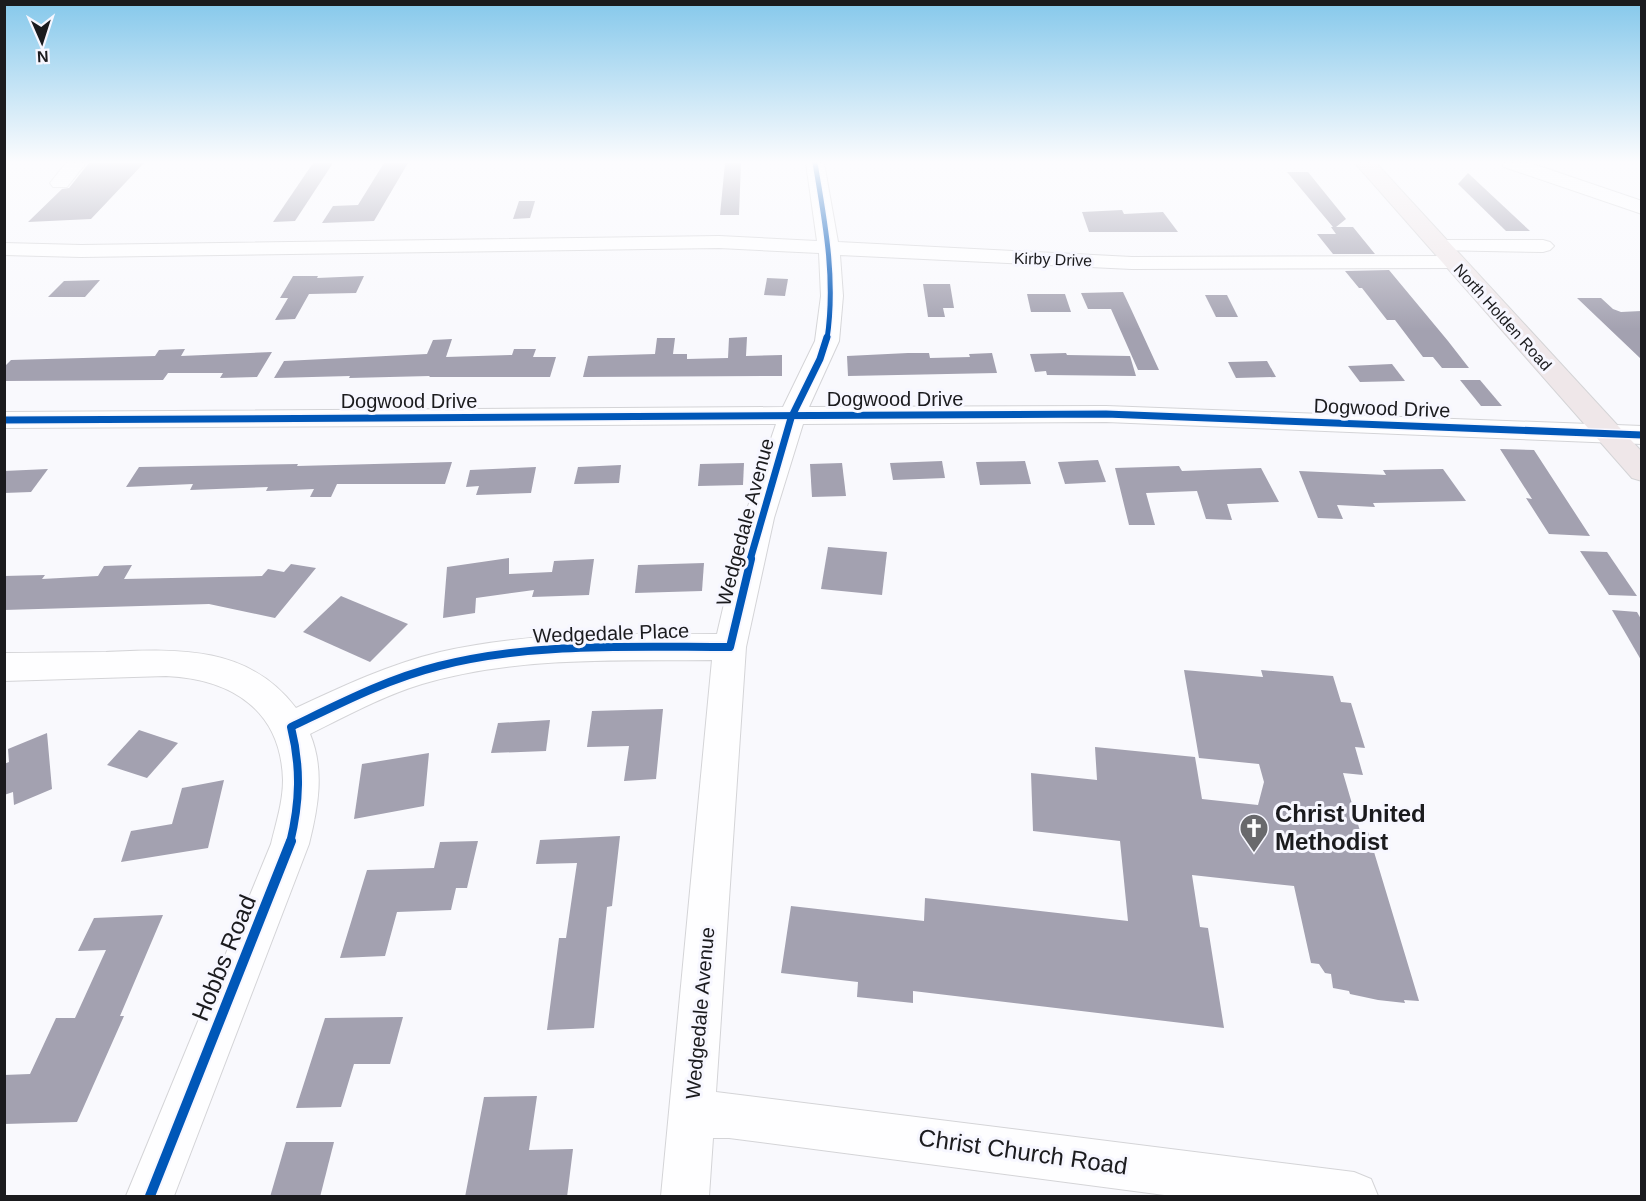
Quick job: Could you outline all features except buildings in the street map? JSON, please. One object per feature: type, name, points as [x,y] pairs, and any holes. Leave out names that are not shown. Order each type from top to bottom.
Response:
[{"type":"main road","name":"North Holden Road","points":[[1416,219],[1641,471]]},
{"type":"street","name":"Wedgedale Avenue","points":[[685,1197],[730,647],[759,518],[792,416],[827,341],[832,296],[829,248],[824,219]]},
{"type":"street","name":"Kirby Drive","points":[[4,249],[719,242],[1132,263],[1447,254],[1543,246]]},
{"type":"street","name":"Dogwood Drive","points":[[4,420],[1106,414],[1641,435]]},
{"type":"street","name":"Wedgedale Place","points":[[291,728],[381,684],[438,666],[491,655],[579,647],[730,647]]},
{"type":"street","name":"Hobbs Road","points":[[4,667],[160,664],[200,666],[242,679],[272,702],[291,728],[298,752],[301,782],[290,844],[150,1197]]},
{"type":"street","name":"Christ Church Road","points":[[692,1115],[729,1114],[1354,1197]]},
{"type":"cycle path","points":[[150,1196],[290,844],[300,786],[298,758],[291,727],[401,678],[420,671],[475,658],[584,648],[730,647],[773,474],[795,408],[820,359],[827,339],[831,273],[824,219]]},
{"type":"cycle path","points":[[4,420],[1106,414],[1642,435]]},
{"type":"place","name":"Christ United Methodist","points":[[1254,854]]}]
